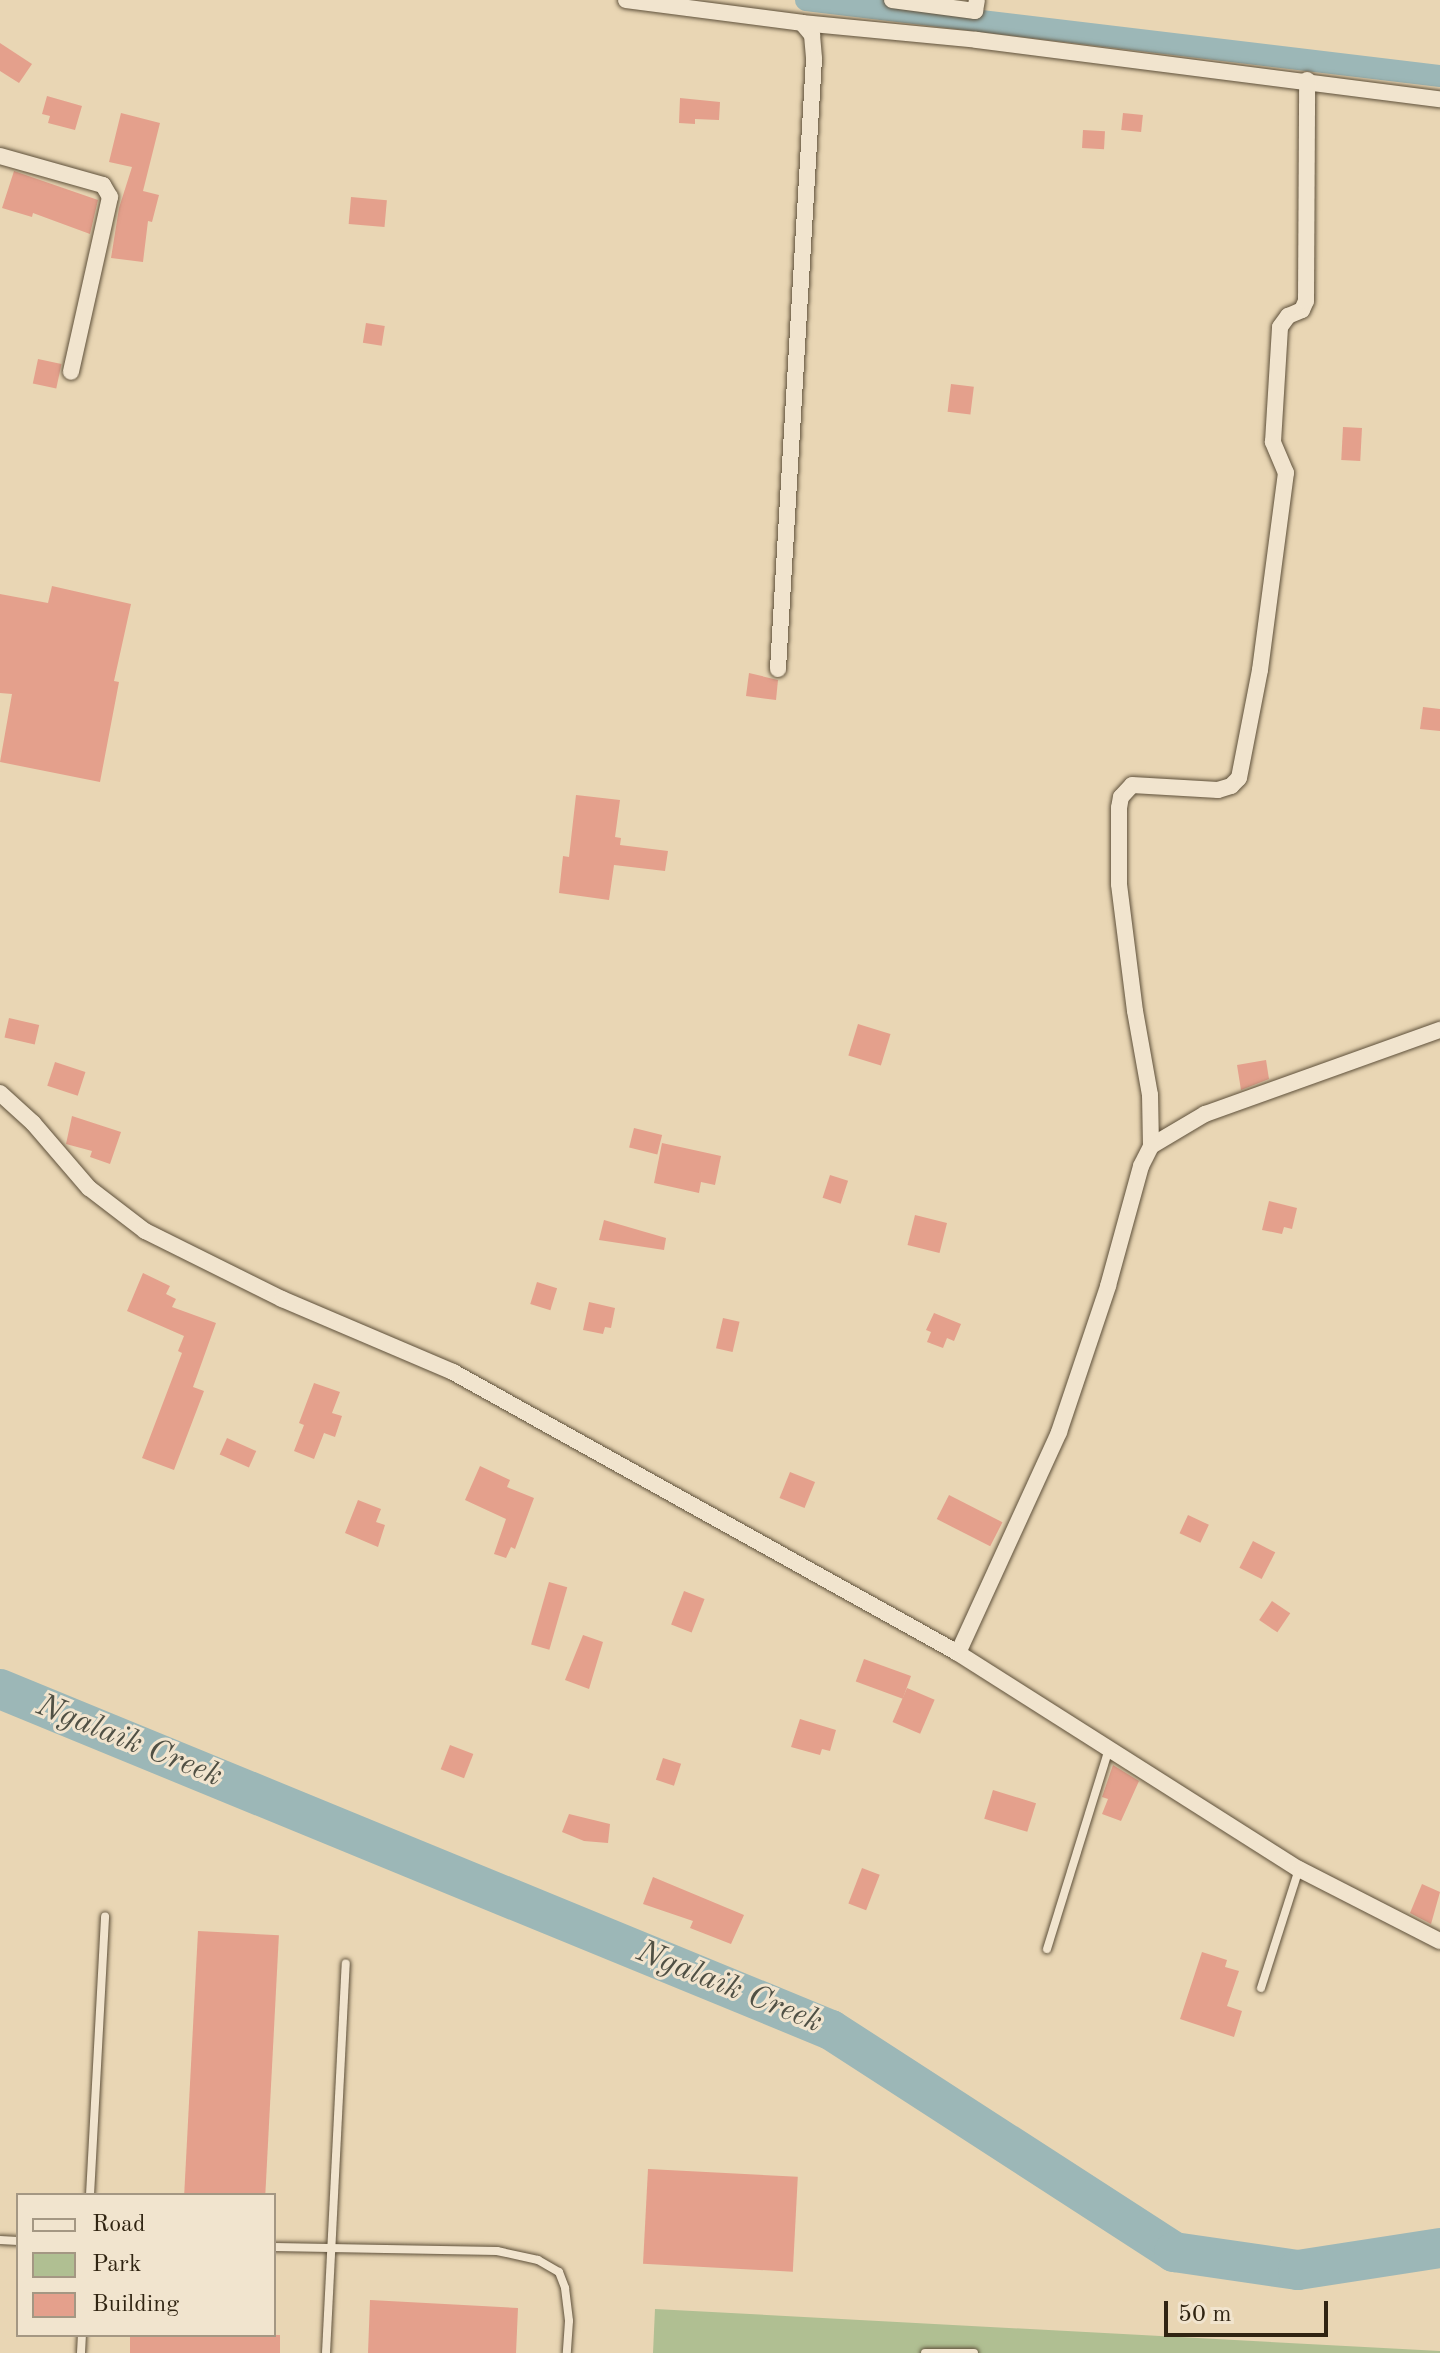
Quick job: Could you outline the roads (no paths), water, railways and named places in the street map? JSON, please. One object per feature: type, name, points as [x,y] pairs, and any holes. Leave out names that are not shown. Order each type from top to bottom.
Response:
[{"type":"street","points":[[626,0],[1307,80],[1440,99]]},
{"type":"street","points":[[892,0],[975,11],[977,0]]},
{"type":"street","points":[[778,669],[814,59],[812,35],[802,23]]},
{"type":"street","points":[[958,1653],[1059,1432],[1108,1286],[1141,1166],[1151,1146],[1150,1095],[1135,1011],[1119,884],[1121,797],[1132,785],[1218,790],[1231,786],[1239,778],[1260,670],[1286,473],[1273,442],[1280,327],[1288,316],[1302,310],[1306,301],[1307,80]]},
{"type":"street","points":[[0,156],[103,185],[110,197],[71,372]]},
{"type":"street","points":[[1151,1146],[1205,1114],[1440,1030]]},
{"type":"street","points":[[0,1093],[33,1123],[89,1188],[145,1231],[282,1299],[453,1372],[958,1653],[1299,1869],[1440,1941]]},
{"type":"lane","points":[[1047,1949],[1109,1749]]},
{"type":"lane","points":[[1261,1988],[1299,1869]]},
{"type":"lane","points":[[90,2193],[105,1916]]},
{"type":"lane","points":[[326,2353],[334,2249],[346,1964]]},
{"type":"lane","points":[[276,2247],[497,2251],[538,2260],[559,2272],[565,2288],[569,2321],[567,2353]]},
{"type":"lane","points":[[925,2353],[974,2353]]},
{"type":"waterway","points":[[806,0],[1440,76]]},
{"type":"waterway","name":"Ngalaik Creek","points":[[0,1689],[831,2030],[1174,2252],[1298,2270],[1440,2248]]}]
